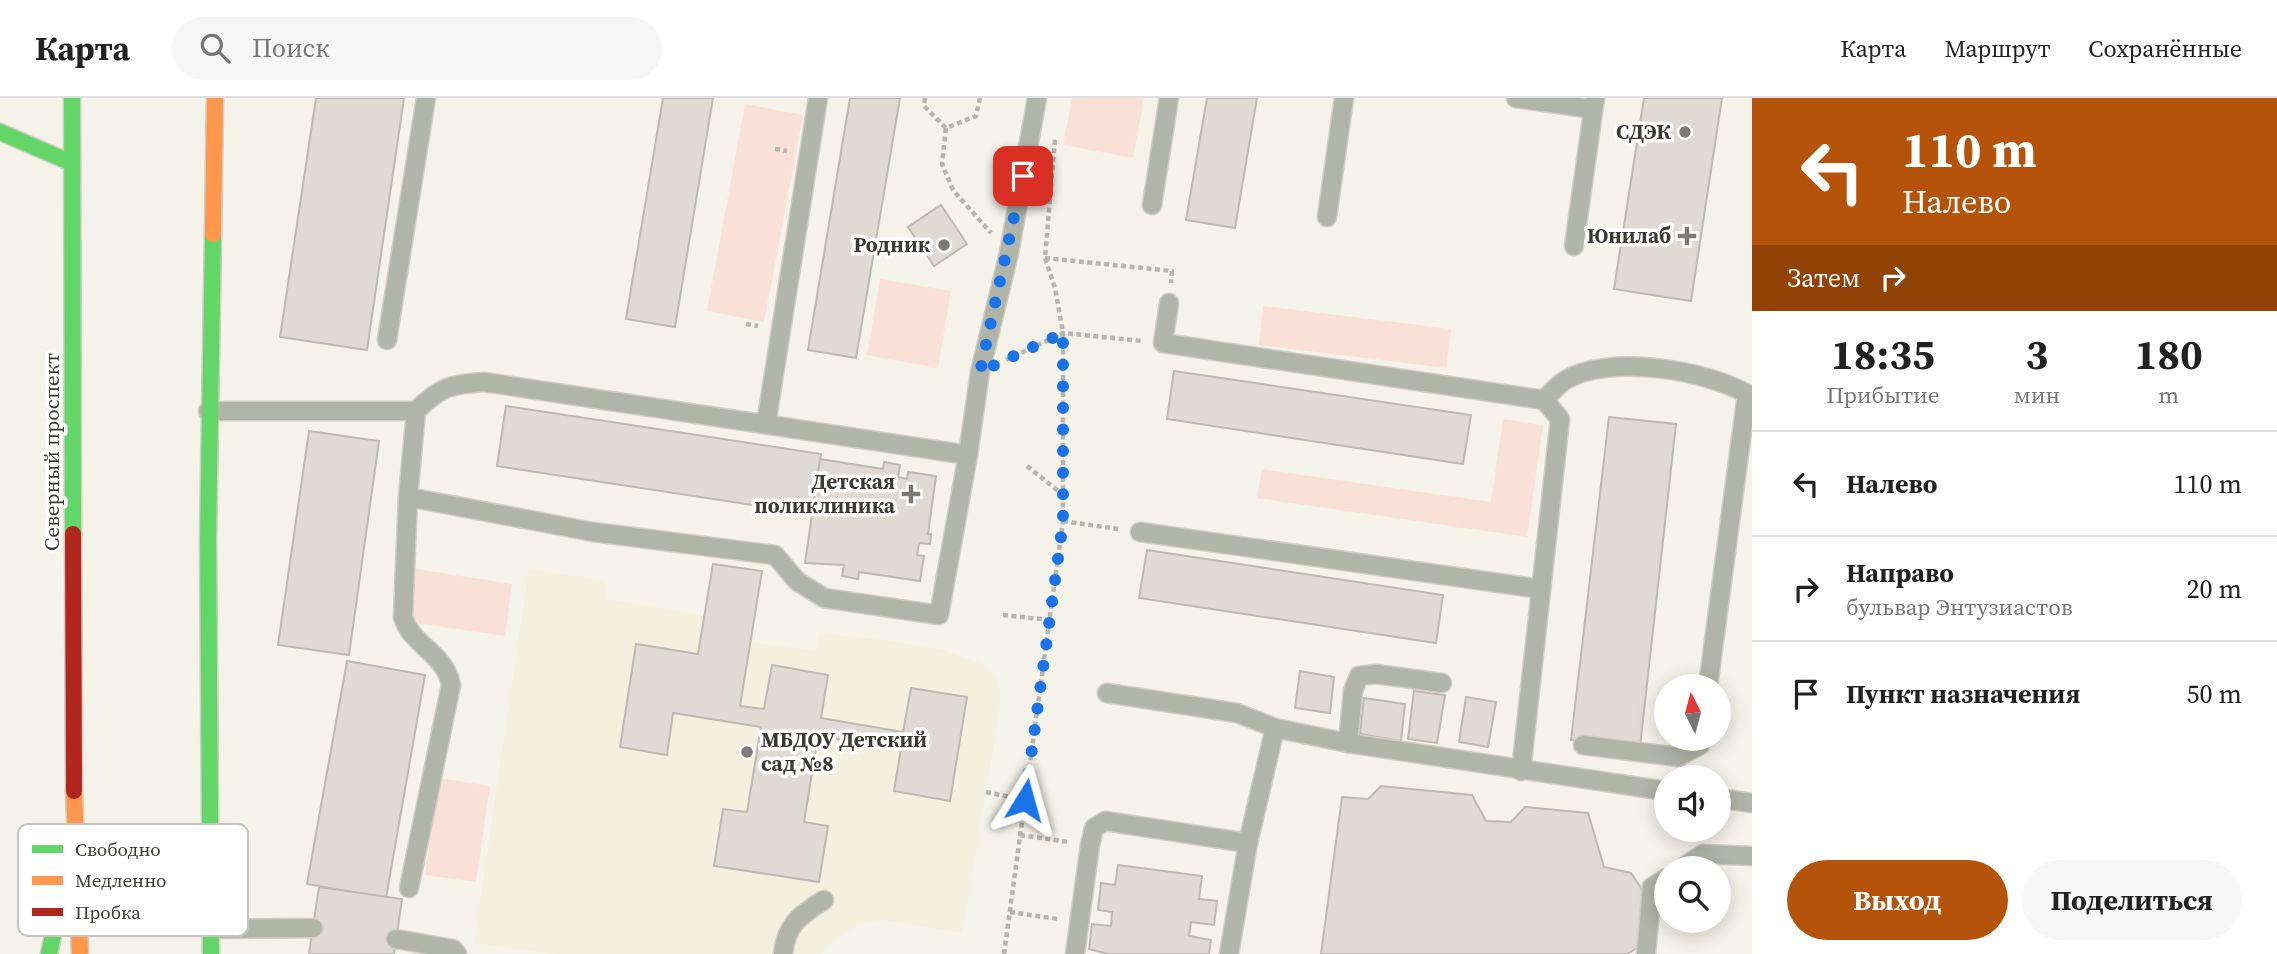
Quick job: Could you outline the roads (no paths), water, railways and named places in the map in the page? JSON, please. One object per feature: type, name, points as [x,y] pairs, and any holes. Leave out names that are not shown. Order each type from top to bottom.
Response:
[{"type":"main road","name":"Северный проспект","points":[[72,98],[74,805]]},
{"type":"main road","points":[[209,824],[208,411],[215,98]]},
{"type":"main road","points":[[0,132],[72,163]]},
{"type":"main road","points":[[72,824],[74,805]]},
{"type":"main road","points":[[74,805],[75,824]]},
{"type":"main road","points":[[49,954],[53,936]]},
{"type":"main road","points":[[79,936],[80,954]]},
{"type":"main road","points":[[210,936],[211,954]]},
{"type":"lane","points":[[387,340],[426,98]]},
{"type":"lane","points":[[766,424],[818,98]]},
{"type":"lane","points":[[408,497],[593,532],[775,555],[797,581],[824,598],[939,614],[980,372],[1009,253],[1037,98]]},
{"type":"lane","points":[[1152,205],[1169,98]]},
{"type":"lane","points":[[1327,217],[1344,98]]},
{"type":"lane","points":[[1516,98],[1594,103],[1574,246]]},
{"type":"lane","points":[[1169,303],[1163,344],[1544,400],[1560,419],[1521,771]]},
{"type":"lane","points":[[1544,400],[1564,381],[1598,369],[1630,366],[1707,377],[1750,396],[1710,674]]},
{"type":"lane","points":[[409,888],[450,685],[449,672],[441,660],[406,627],[403,617],[408,497],[416,411],[436,392],[455,384],[484,382],[968,455]]},
{"type":"lane","points":[[208,411],[416,411]]},
{"type":"lane","points":[[1140,532],[1541,589]]},
{"type":"lane","points":[[1348,743],[1353,691],[1359,676],[1376,674],[1442,683]]},
{"type":"lane","points":[[1107,693],[1237,713],[1275,728],[1348,743],[1654,789]]},
{"type":"lane","points":[[1229,954],[1248,843],[1275,728]]},
{"type":"lane","points":[[1583,745],[1678,757],[1689,751]]},
{"type":"lane","points":[[1731,800],[1752,803]]},
{"type":"lane","points":[[1075,954],[1094,828],[1105,821],[1248,843]]},
{"type":"lane","points":[[1700,856],[1752,856]]},
{"type":"lane","points":[[1646,954],[1654,886]]},
{"type":"lane","points":[[783,954],[785,936],[795,919],[824,900]]},
{"type":"lane","points":[[248,929],[313,928]]},
{"type":"lane","points":[[396,939],[453,949],[457,954]]},
{"type":"place","name":"СДЭК","points":[[1685,132]]},
{"type":"place","name":"Юнилаб","points":[[1687,236]]},
{"type":"place","name":"Родник","points":[[944,245]]},
{"type":"place","name":"Детская поликлиника","points":[[911,494]]},
{"type":"place","name":"МБДОУ Детский сад №8","points":[[747,752]]}]
